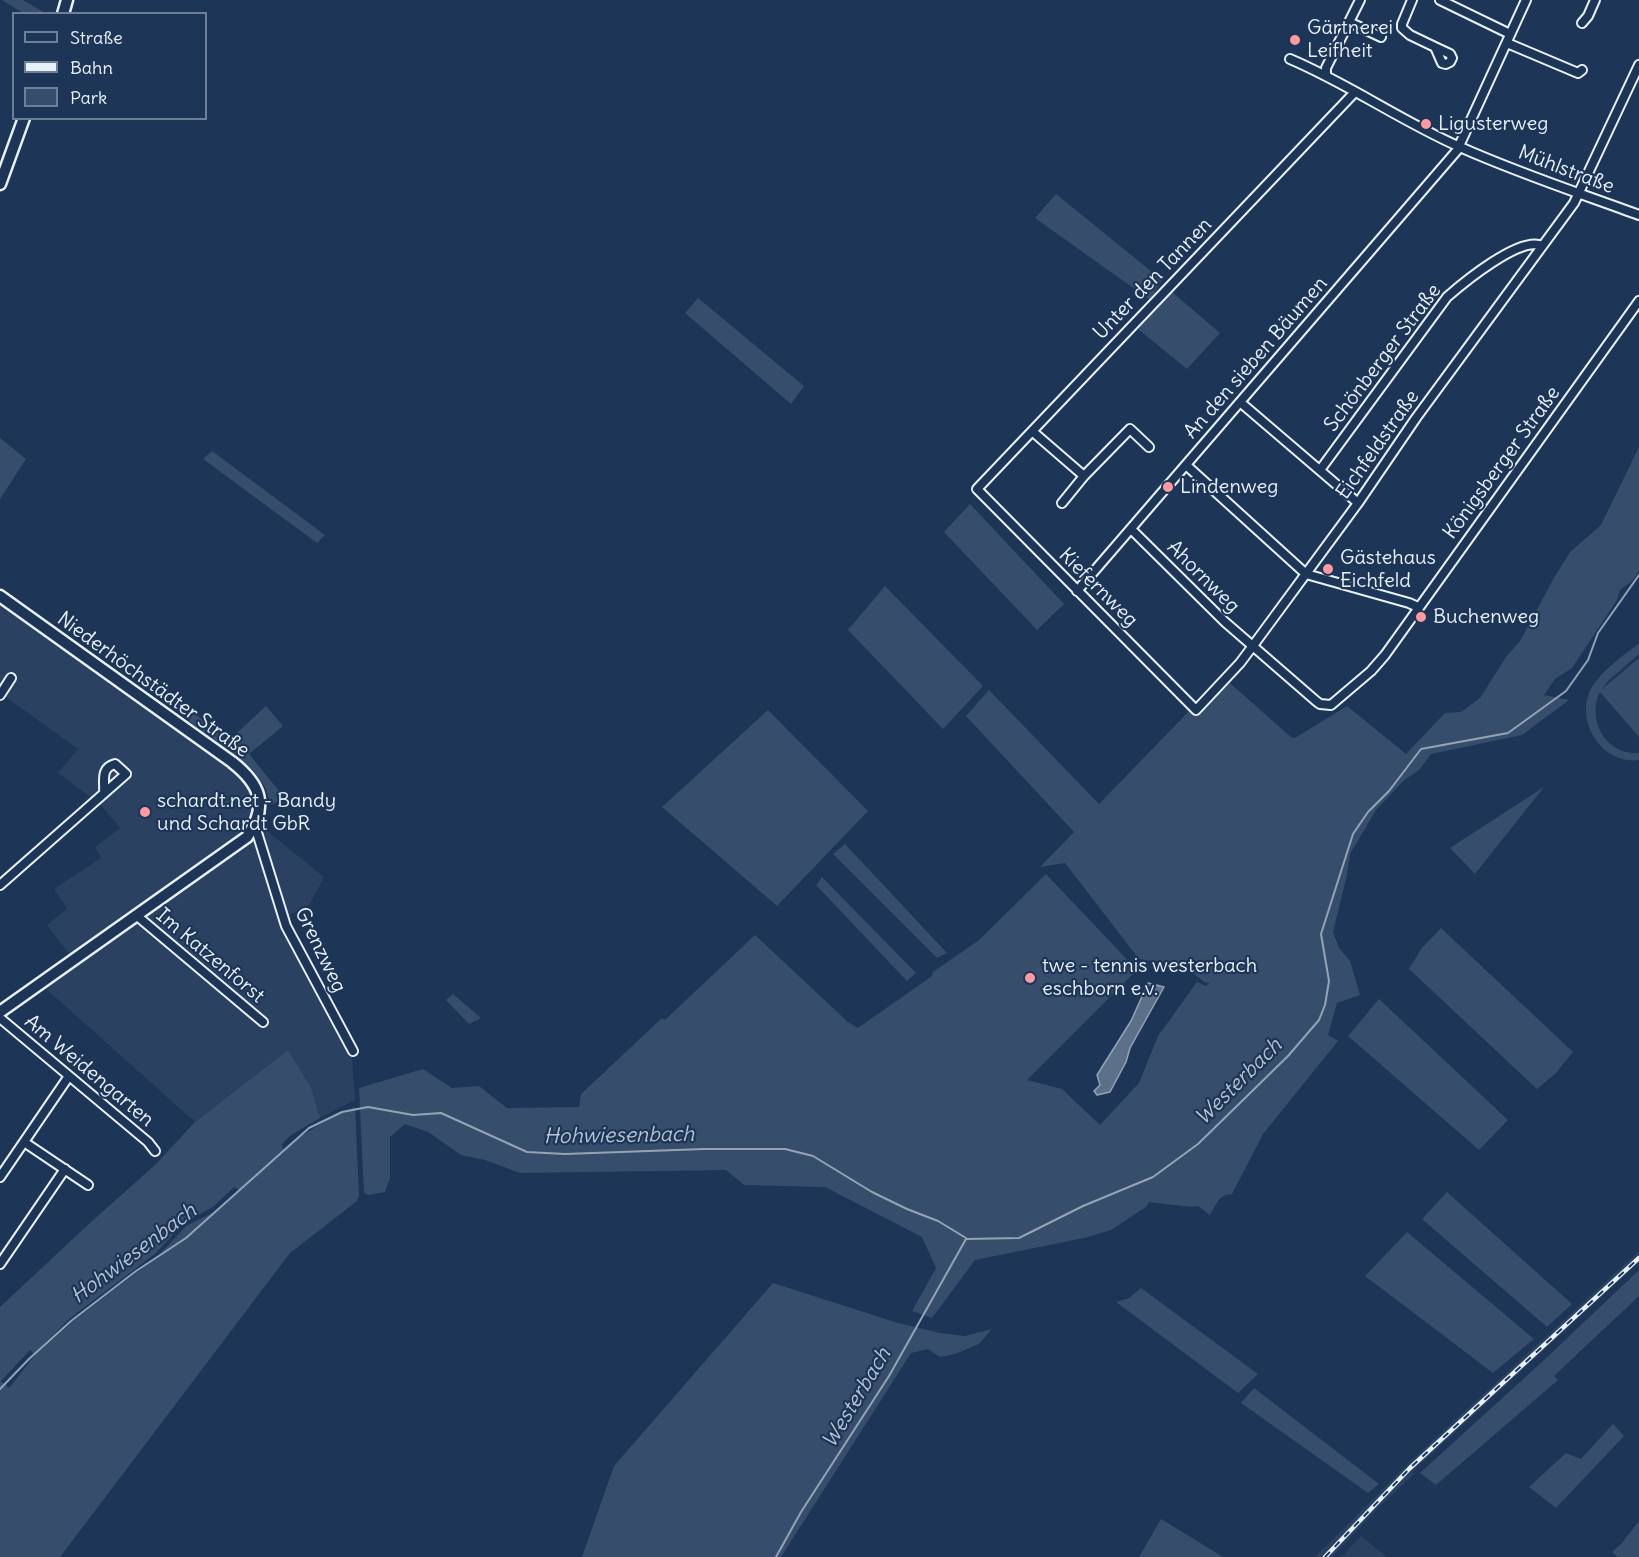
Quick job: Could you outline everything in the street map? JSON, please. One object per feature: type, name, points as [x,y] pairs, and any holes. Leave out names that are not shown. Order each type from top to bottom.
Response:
[{"type":"street","points":[[1326,74],[1326,68],[1360,0]]},
{"type":"street","points":[[1412,0],[1402,28],[1410,35],[1435,47]]},
{"type":"street","points":[[1440,0],[1510,34]]},
{"type":"street","points":[[1459,147],[1526,0]]},
{"type":"street","points":[[1582,23],[1595,0]]},
{"type":"street","points":[[1349,22],[1381,37]]},
{"type":"street","points":[[1507,43],[1578,73],[1582,70]]},
{"type":"street","name":"Mühlstraße","points":[[1290,58],[1326,74],[1355,92],[1459,147],[1639,215]]},
{"type":"street","name":"Eichfeldstraße","points":[[1196,710],[1252,647],[1580,193],[1639,65]]},
{"type":"street","name":"Unter den Tannen","points":[[977,489],[1355,92]]},
{"type":"street","points":[[0,184],[23,120]]},
{"type":"street","name":"An den sieben Bäumen","points":[[1077,591],[1459,147]]},
{"type":"street","name":"Schönberger Straße","points":[[1320,470],[1447,297],[1492,262],[1529,245],[1542,246]]},
{"type":"street","name":"Königsberger Straße","points":[[1343,697],[1385,655],[1638,305]]},
{"type":"street","points":[[1240,402],[1358,503]]},
{"type":"street","points":[[1062,503],[1084,476],[1130,429],[1149,447]]},
{"type":"street","points":[[1032,431],[1084,476]]},
{"type":"street","points":[[1186,465],[1306,574],[1418,607]]},
{"type":"street","name":"Kiefernweg","points":[[977,489],[1196,710]]},
{"type":"street","name":"Ahornweg","points":[[1131,529],[1252,647],[1320,704],[1331,705],[1343,697]]},
{"type":"street","name":"Niederhöchstädter Straße","points":[[0,596],[243,771],[253,781],[260,802],[255,825]]},
{"type":"street","points":[[0,695],[11,678]]},
{"type":"street","points":[[0,885],[104,793]]},
{"type":"street","points":[[0,1012],[247,837],[255,825]]},
{"type":"street","name":"Grenzweg","points":[[255,825],[286,926],[353,1051]]},
{"type":"street","name":"Im Katzenforst","points":[[136,915],[263,1022]]},
{"type":"street","name":"Am Weidengarten","points":[[0,1018],[148,1142],[155,1151]]},
{"type":"street","points":[[0,1177],[69,1076]]},
{"type":"street","points":[[24,1142],[88,1185]]},
{"type":"street","points":[[0,1264],[65,1169]]},
{"type":"shaded area","points":[[0,597],[247,780],[255,799],[250,817],[324,877],[310,904],[286,917],[351,1043],[355,1100],[320,1118],[311,1087],[288,1050],[195,1122],[45,988],[77,964],[47,925],[67,909],[54,889],[101,858],[95,847],[120,828],[101,805],[58,773],[78,749],[0,693]]},
{"type":"shaded area","points":[[1148,983],[1164,987],[1130,1048],[1126,1062],[1110,1092],[1097,1095],[1094,1091],[1100,1085],[1097,1075],[1131,1021]]},
{"type":"shaded area","points":[[1639,1251],[1639,1262],[1412,1472],[1414,1474],[1332,1557],[1315,1557],[1415,1457]]},
{"type":"shaded area","points":[[1361,1536],[1387,1557],[1341,1557]]},
{"type":"green space","points":[[2,0],[23,0],[43,12],[21,12]]},
{"type":"green space","points":[[1056,194],[1162,280],[1150,300],[1035,218]]},
{"type":"green space","points":[[1172,292],[1220,333],[1187,369],[1138,329]]},
{"type":"green space","points":[[698,298],[804,386],[791,404],[685,313]]},
{"type":"green space","points":[[0,438],[26,459],[0,499]]},
{"type":"green space","points":[[1639,447],[1639,571],[1632,581],[1620,590],[1617,600],[1572,668],[1555,679],[1544,695],[1569,700],[1522,735],[1431,754],[1419,770],[1403,781],[1376,810],[1350,854],[1333,932],[1339,948],[1350,961],[1360,995],[1337,1003],[1328,1035],[1338,1041],[1263,1134],[1232,1194],[1221,1198],[1210,1215],[1198,1206],[1149,1202],[1146,1207],[1111,1230],[1084,1238],[975,1260],[932,1318],[912,1311],[936,1268],[922,1237],[825,1187],[744,1185],[726,1170],[520,1173],[485,1160],[461,1155],[428,1132],[405,1124],[390,1137],[390,1178],[385,1192],[368,1195],[364,1193],[359,1088],[423,1069],[452,1088],[479,1086],[507,1108],[579,1107],[581,1094],[662,1018],[665,1020],[755,935],[848,1022],[858,1028],[979,940],[1046,874],[1137,970],[1027,1080],[1062,1089],[1100,1125],[1139,1083],[1158,1036],[1197,982],[1206,986],[1210,982],[1206,983],[1182,965],[1139,959],[1065,863],[1040,867],[1074,832],[966,716],[989,690],[1099,804],[1191,709],[1194,703],[1223,677],[1291,737],[1295,738],[1347,706],[1406,754],[1445,713],[1461,712],[1480,698],[1506,657],[1520,641],[1570,552],[1601,525]]},
{"type":"green space","points":[[212,451],[325,535],[317,543],[203,459]]},
{"type":"green space","points":[[970,504],[1064,604],[1037,630],[944,532]]},
{"type":"green space","points":[[885,586],[983,686],[943,729],[848,630]]},
{"type":"green space","points":[[1639,643],[1639,654],[1602,689],[1639,658],[1639,737],[1600,692],[1596,702],[1597,724],[1608,742],[1617,749],[1639,753],[1639,760],[1626,760],[1613,755],[1594,738],[1586,713],[1587,700],[1592,687],[1602,674]]},
{"type":"green space","points":[[266,706],[283,726],[249,754],[287,801],[284,803],[280,800],[271,805],[265,787],[253,770],[189,721],[193,712],[228,741]]},
{"type":"green space","points":[[768,710],[868,811],[777,906],[662,807]]},
{"type":"green space","points":[[1544,787],[1475,874],[1450,848]]},
{"type":"green space","points":[[845,844],[947,953],[937,958],[833,854]]},
{"type":"green space","points":[[822,877],[916,973],[907,981],[816,885]]},
{"type":"green space","points":[[1441,928],[1573,1052],[1555,1074],[1537,1089],[1409,969],[1422,948]]},
{"type":"green space","points":[[453,994],[481,1018],[469,1024],[446,1000]]},
{"type":"green space","points":[[1379,999],[1508,1120],[1479,1150],[1348,1036]]},
{"type":"green space","points":[[288,1050],[311,1087],[320,1118],[291,1135],[282,1144],[283,1149],[318,1126],[355,1107],[359,1195],[357,1201],[290,1253],[60,1557],[0,1557],[0,1307],[155,1165],[195,1122]],"holes":[[[234,1187],[239,1190],[216,1211],[186,1226],[158,1256],[72,1322],[35,1355],[9,1388],[1,1381],[30,1350],[34,1354],[69,1319],[156,1253],[184,1223],[213,1207]]]},
{"type":"green space","points":[[1447,1192],[1572,1304],[1547,1327],[1422,1219]]},
{"type":"green space","points":[[1407,1232],[1534,1339],[1493,1373],[1365,1276]]},
{"type":"green space","points":[[1639,1270],[1639,1296],[1554,1376],[1558,1380],[1436,1485],[1420,1473],[1543,1361]]},
{"type":"green space","points":[[773,1283],[898,1323],[940,1333],[965,1336],[992,1329],[979,1344],[955,1354],[940,1357],[928,1349],[911,1353],[781,1557],[582,1557],[614,1466]]},
{"type":"green space","points":[[1141,1288],[1258,1374],[1238,1393],[1116,1302],[1129,1298]]},
{"type":"green space","points":[[1254,1388],[1379,1484],[1368,1493],[1241,1403]]},
{"type":"green space","points":[[1613,1424],[1624,1436],[1556,1508],[1529,1487],[1566,1453],[1581,1459]]},
{"type":"green space","points":[[1161,1519],[1223,1557],[1139,1557]]},
{"type":"green space","points":[[1639,1521],[1639,1557],[1618,1557],[1612,1552]]},
{"type":"waterway","name":"Westerbach","points":[[776,1557],[801,1512],[889,1376],[966,1239],[1019,1238],[1083,1206],[1153,1177],[1198,1144],[1288,1056],[1319,1020],[1325,1005],[1329,981],[1321,934],[1353,834],[1368,812],[1389,791],[1421,749],[1508,733],[1566,691],[1588,660],[1598,633],[1639,575]]},
{"type":"waterway","name":"Hohwiesenbach","points":[[0,1389],[71,1321],[136,1271],[186,1238],[309,1128],[342,1112],[368,1107],[413,1115],[441,1113],[527,1152],[565,1154],[704,1149],[785,1149],[813,1156],[872,1192],[938,1221],[966,1238]]},
{"type":"railway","points":[[1325,1557],[1410,1468],[1639,1258]]},
{"type":"place","name":"Gärtnerei Leifheit","points":[[1295,40]]},
{"type":"place","name":"Ligusterweg","points":[[1426,124]]},
{"type":"place","name":"Lindenweg","points":[[1168,487]]},
{"type":"place","name":"Gästehaus Eichfeld","points":[[1328,569]]},
{"type":"place","name":"Buchenweg","points":[[1421,617]]},
{"type":"place","name":"schardt.net - Bandy und Schardt GbR","points":[[145,812]]},
{"type":"place","name":"twe - tennis westerbach eschborn e.v.","points":[[1030,978]]}]
